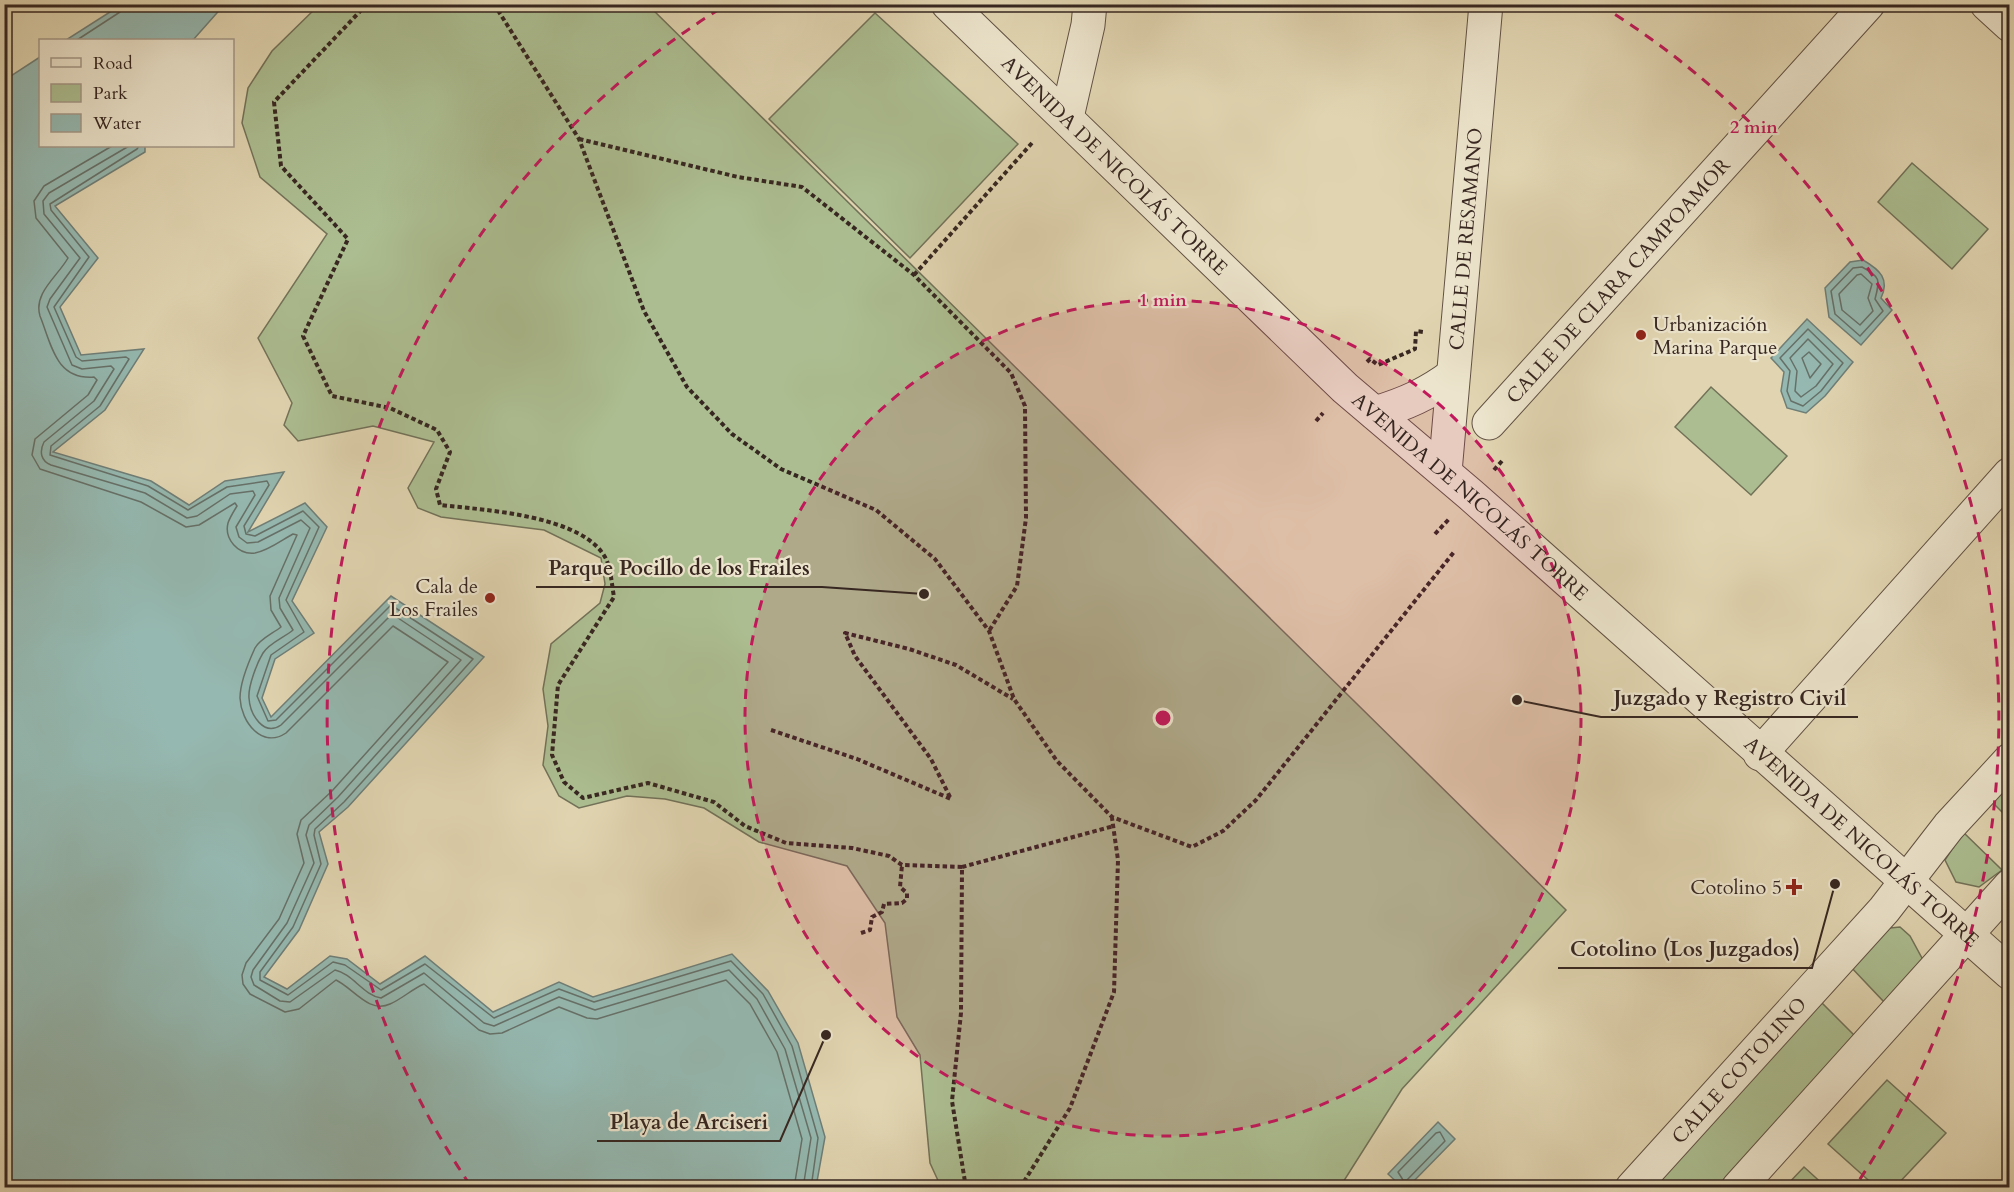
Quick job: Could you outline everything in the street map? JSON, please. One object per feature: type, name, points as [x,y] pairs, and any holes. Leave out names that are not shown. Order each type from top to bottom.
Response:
[{"type":"street","name":"AVENIDA DE NICOLÁS TORRE","points":[[948,4],[1345,388],[1445,472],[1760,754],[1907,880],[1965,936],[2010,973]]},
{"type":"street","points":[[1067,117],[1088,25],[1090,4]]},
{"type":"street","name":"CALLE DE RESAMANO","points":[[1445,472],[1486,4]]},
{"type":"street","name":"CALLE DE CLARA CAMPOAMOR","points":[[1489,423],[1868,4]]},
{"type":"street","points":[[1987,4],[2010,25]]},
{"type":"street","points":[[1375,413],[1405,405],[1429,393],[1453,375]]},
{"type":"street","points":[[1760,754],[2010,474]]},
{"type":"street","name":"CALLE COTOLINO","points":[[1632,1188],[1907,880],[1949,826],[2010,760]]},
{"type":"street","points":[[1738,1188],[2010,886]]},
{"type":"path","points":[[367,4],[274,102],[281,166],[348,239],[303,336],[332,396],[390,408],[437,430],[450,452],[436,489],[441,505],[550,520],[592,543],[606,560],[614,597],[558,685],[552,755],[564,782],[583,798],[648,783],[714,802],[745,826],[786,843],[852,848],[889,856],[902,865],[962,867],[1114,826]]},
{"type":"path","points":[[494,4],[579,139],[644,311],[687,387],[732,434],[781,469],[876,510],[935,559],[989,631],[1014,699],[1057,761],[1112,817],[1192,847],[1223,831],[1256,800],[1454,552]]},
{"type":"path","points":[[579,139],[738,177],[802,187],[914,275],[1011,373],[1025,406],[1026,518],[1017,586],[989,631]]},
{"type":"path","points":[[914,275],[1032,143]]},
{"type":"path","points":[[1316,421],[1370,358],[1378,365],[1415,349],[1416,331],[1457,336]]},
{"type":"path","points":[[771,730],[857,759],[951,799],[931,759],[855,657],[845,633],[909,649],[956,665],[1014,699]]},
{"type":"path","points":[[1020,1188],[1070,1108],[1114,992],[1118,860],[1112,817]]},
{"type":"path","points":[[861,933],[870,930],[872,917],[882,912],[884,904],[902,903],[907,899],[907,893],[900,887],[902,865]]},
{"type":"path","points":[[962,867],[960,1013],[952,1101],[966,1188]]},
{"type":"green space","points":[[320,4],[648,5],[1566,910],[1402,1089],[1340,1187],[941,1187],[930,1163],[920,1055],[897,1017],[885,923],[847,866],[759,842],[704,808],[665,799],[627,796],[579,808],[559,796],[543,765],[548,726],[543,689],[551,644],[600,603],[605,584],[601,558],[544,530],[441,517],[418,508],[408,488],[434,442],[373,426],[298,441],[284,425],[292,403],[258,338],[327,234],[260,177],[242,123],[248,88],[272,51]]},
{"type":"green space","points":[[875,13],[1018,144],[910,258],[769,119]]},
{"type":"green space","points":[[1912,163],[1988,229],[1952,269],[1878,202]]},
{"type":"green space","points":[[1711,387],[1787,456],[1751,495],[1675,427]]},
{"type":"green space","points":[[2009,781],[2009,819],[1991,801]]},
{"type":"green space","points":[[1963,832],[2002,870],[1979,887],[1956,882],[1945,860]]},
{"type":"green space","points":[[1900,927],[1910,936],[1923,960],[1886,1004],[1849,965],[1880,929]]},
{"type":"green space","points":[[1819,1000],[1856,1037],[1719,1187],[1650,1188]]},
{"type":"green space","points":[[1887,1080],[1946,1133],[1895,1187],[1876,1187],[1828,1144]]},
{"type":"green space","points":[[1804,1167],[1826,1187],[1785,1187]]},
{"type":"water","points":[[121,4],[224,5],[194,39],[68,39]]},
{"type":"water","points":[[39,58],[39,147],[145,147],[145,152],[55,206],[98,258],[60,307],[81,355],[144,349],[105,410],[53,452],[151,481],[189,505],[225,481],[284,472],[248,532],[305,503],[327,527],[292,601],[314,633],[275,659],[262,698],[271,717],[391,596],[484,657],[348,807],[319,832],[328,864],[299,930],[264,977],[287,989],[330,956],[347,959],[380,984],[425,956],[493,1012],[559,982],[593,997],[732,954],[768,991],[798,1043],[825,1137],[816,1187],[5,1187],[4,73],[11,76]]},
{"type":"water","points":[[1863,260],[1879,271],[1882,276],[1884,291],[1881,298],[1892,310],[1861,345],[1829,317],[1825,288],[1850,262]]},
{"type":"water","points":[[1807,319],[1853,362],[1825,396],[1806,413],[1787,408],[1781,391],[1784,372],[1771,358]]},
{"type":"water","points":[[1438,1122],[1455,1139],[1408,1187],[1402,1187],[1388,1174]]},
{"type":"place","name":"Urbanización Marina Parque","points":[[1641,335]]},
{"type":"place","name":"Parque Pocillo de los Frailes","points":[[924,594]]},
{"type":"place","name":"Cala de Los Frailes","points":[[490,598]]},
{"type":"place","name":"Juzgado y Registro Civil","points":[[1517,700]]},
{"type":"place","name":"Cotolino (Los Juzgados)","points":[[1835,884]]},
{"type":"place","name":"Cotolino 5","points":[[1794,887]]},
{"type":"place","name":"Playa de Arciseri","points":[[826,1035]]}]
